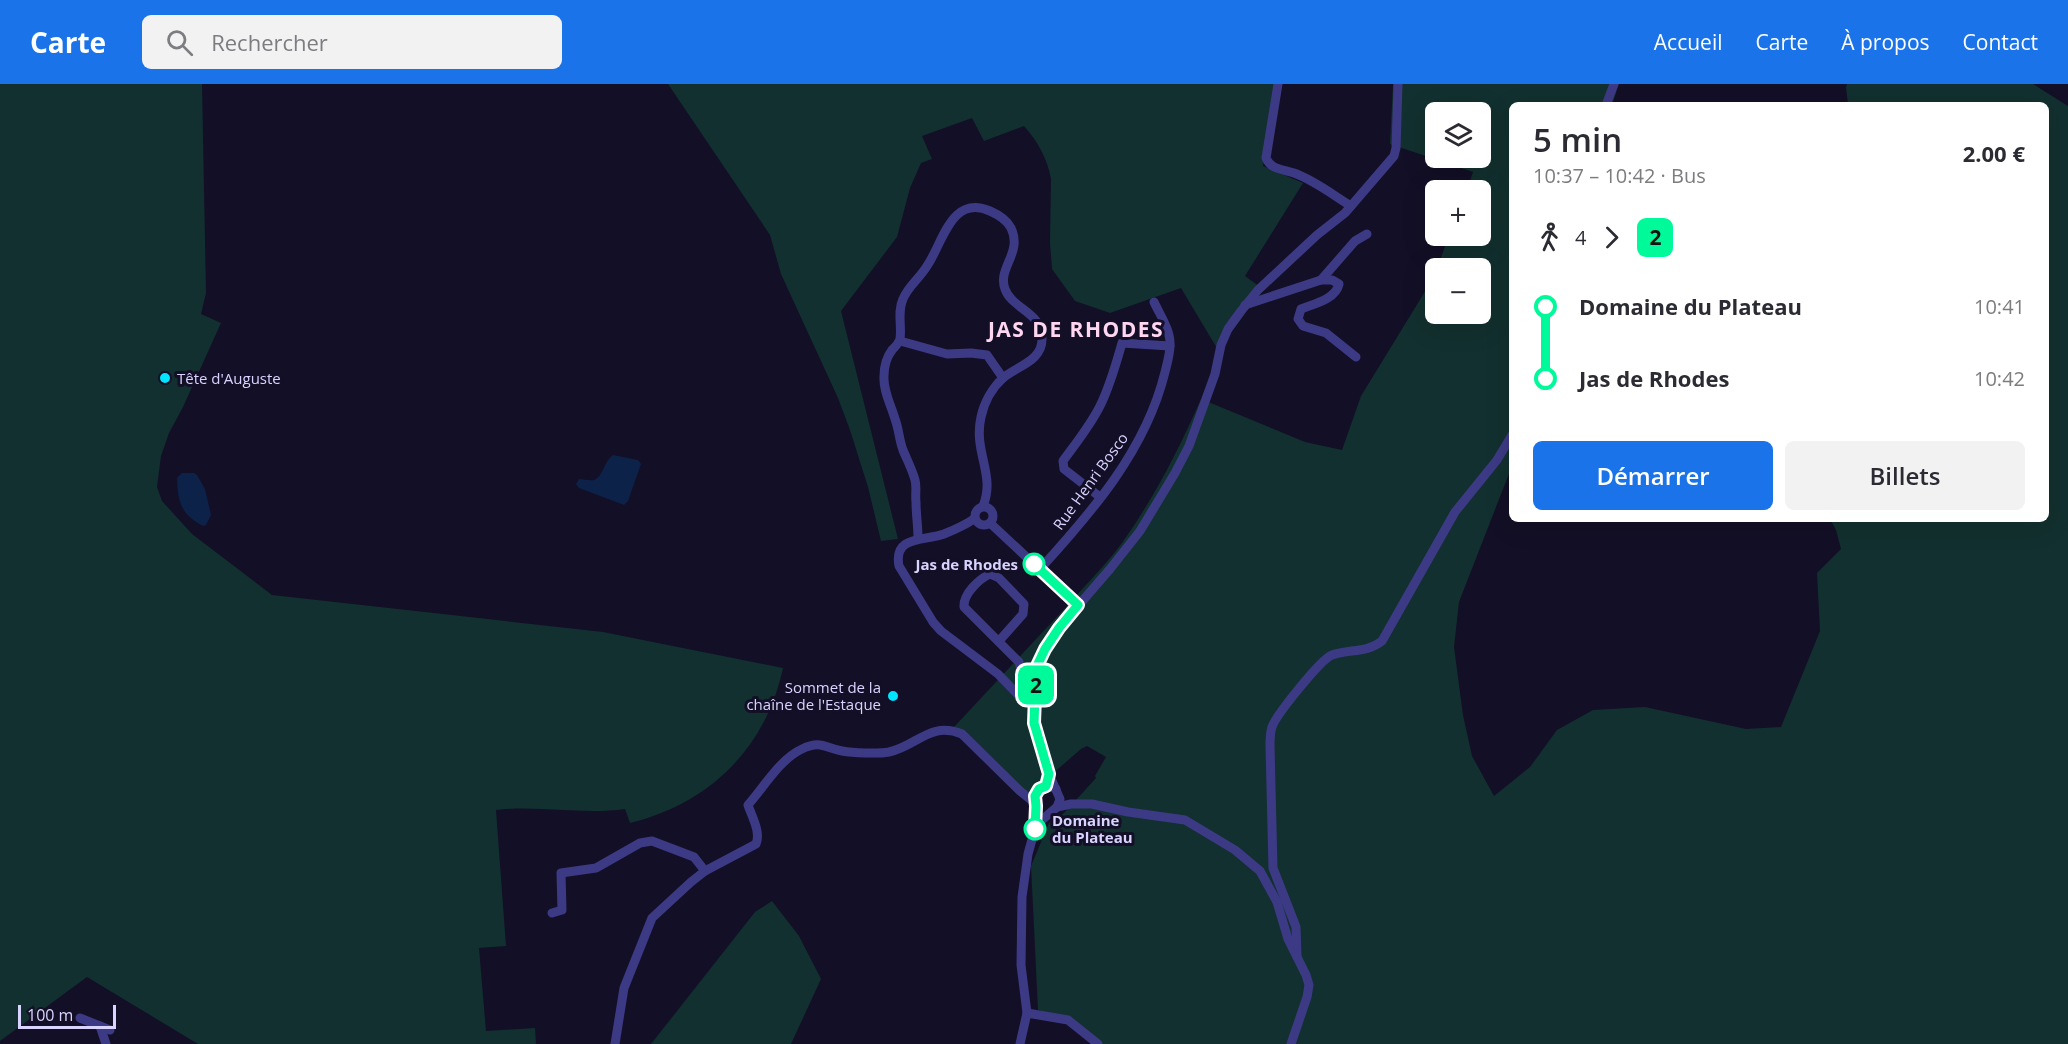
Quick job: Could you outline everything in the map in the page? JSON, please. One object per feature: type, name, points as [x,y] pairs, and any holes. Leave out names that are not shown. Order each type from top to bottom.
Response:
[{"type":"street","points":[[1278,84],[1266,158],[1268,163],[1273,167],[1302,176],[1351,206]]},
{"type":"street","points":[[1036,825],[1056,806],[1056,789],[1049,774],[1034,723],[1036,668],[1045,649],[1059,628],[1140,531],[1175,473],[1189,446],[1215,374],[1221,345],[1228,329],[1245,305],[1266,282],[1351,206],[1396,152],[1398,84]]},
{"type":"street","points":[[1607,102],[1614,84]]},
{"type":"street","points":[[918,538],[916,486],[884,388],[886,361],[900,341],[899,319],[902,300],[933,258],[948,224],[964,211],[975,208],[986,209],[1004,219],[1011,228],[1015,248],[1003,277],[1005,289],[1008,296],[1036,320],[1042,338],[1041,346],[1032,360],[1003,378],[988,398],[978,432],[979,449],[987,477],[987,497],[983,506],[976,510],[974,519]]},
{"type":"street","points":[[1321,280],[1355,241],[1367,234]]},
{"type":"street","points":[[1245,305],[1321,280],[1336,281],[1339,288],[1330,297],[1301,309],[1298,319],[1300,323],[1326,333],[1356,357]]},
{"type":"street","name":"Rue Henri Bosco","points":[[1040,569],[1088,514],[1126,463],[1146,428],[1161,389],[1170,346],[1169,335],[1154,302]]},
{"type":"street","points":[[900,341],[947,354],[987,355],[1003,378]]},
{"type":"street","points":[[1100,497],[1064,469],[1063,461],[1100,406],[1113,375],[1122,343],[1170,346]]},
{"type":"street","points":[[1297,957],[1297,929],[1273,868],[1270,746],[1272,728],[1323,661],[1336,654],[1372,648],[1386,637],[1455,512],[1491,468],[1509,440]]},
{"type":"street","points":[[983,506],[992,511],[993,517],[990,523]]},
{"type":"street","points":[[974,519],[941,535],[918,538],[907,543],[901,549],[899,566],[933,622],[941,631],[998,674],[1022,699],[1035,706]]},
{"type":"street","points":[[974,519],[980,525],[990,523]]},
{"type":"street","points":[[990,523],[1078,605]]},
{"type":"street","points":[[999,641],[1023,614],[1024,604],[999,578],[990,574],[984,577],[965,597],[964,607],[1019,662],[1023,678],[1022,699]]},
{"type":"street","points":[[615,1044],[624,988],[652,918],[705,872],[756,844],[757,831],[748,806],[790,756],[812,745],[822,744],[841,751],[887,752],[931,732],[943,730],[963,734],[1024,795],[1036,801],[1042,811],[1071,804],[1109,806],[1136,813],[1177,817],[1191,822],[1234,849],[1260,871],[1277,902],[1285,932],[1307,978],[1309,990],[1291,1044]]},
{"type":"street","points":[[1046,786],[1049,774]]},
{"type":"street","points":[[1020,1044],[1027,1013],[1021,965],[1022,897],[1028,854],[1036,825],[1036,801],[1039,789],[1046,786],[1056,789]]},
{"type":"street","points":[[552,914],[562,910],[561,873],[596,868],[648,841],[657,842],[694,857],[705,872]]},
{"type":"street","points":[[1277,902],[1293,918]]},
{"type":"street","points":[[1285,932],[1293,935],[1297,929]]},
{"type":"street","points":[[1027,1013],[1068,1020],[1098,1044]]},
{"type":"street","points":[[80,1018],[110,1030]]},
{"type":"street","points":[[100,1026],[106,1044]]},
{"type":"green space","points":[[0,84],[202,84],[206,293],[201,314],[221,323],[169,433],[161,456],[157,487],[162,501],[192,534],[272,595],[603,632],[783,668],[775,697],[748,747],[709,787],[685,802],[659,814],[630,823],[625,809],[609,811],[496,810],[506,946],[479,948],[486,1031],[535,1028],[536,1044],[198,1044],[87,977],[0,1041]]},
{"type":"green space","points":[[668,84],[1277,84],[1263,166],[1303,183],[1245,276],[1263,289],[1218,350],[1181,288],[1110,313],[1075,301],[1052,269],[1051,179],[1041,151],[1024,126],[984,141],[972,118],[922,136],[932,159],[921,163],[910,188],[897,237],[841,311],[898,539],[881,541],[868,487],[850,430],[838,398],[781,274],[770,235]]},
{"type":"green space","points":[[1393,84],[1619,84],[1613,102],[1509,102],[1509,474],[1459,602],[1454,647],[1463,715],[1472,756],[1494,796],[1530,767],[1557,730],[1593,710],[1645,707],[1746,729],[1781,727],[1820,631],[1817,573],[1841,549],[1832,522],[2049,522],[2049,102],[1848,102],[1846,87],[1847,84],[2033,84],[2068,106],[2068,1044],[1094,1044],[1060,1018],[1038,1010],[1031,866],[1049,823],[1064,813],[1096,778],[1106,757],[1087,746],[1028,795],[954,727],[1067,606],[1065,600],[1070,594],[1076,596],[1119,547],[1156,489],[1201,399],[1305,442],[1342,450],[1361,396],[1425,291],[1425,324],[1491,324],[1491,258],[1441,258],[1445,246],[1491,246],[1491,180],[1470,180],[1473,172],[1461,168],[1491,168],[1491,102],[1425,102],[1425,156],[1390,144]]},
{"type":"green space","points":[[772,901],[799,936],[821,979],[791,1044],[651,1044],[755,912]]},
{"type":"water","points":[[613,455],[638,460],[641,464],[628,501],[624,505],[579,488],[576,484],[579,479],[597,478]]},
{"type":"water","points":[[182,473],[197,475],[205,489],[211,515],[206,525],[203,526],[189,517],[182,506],[178,494],[177,478]]},
{"type":"bus line","name":"2","points":[[1034,564],[1078,605],[1045,649],[1036,668],[1034,723],[1049,774],[1046,786],[1039,789],[1035,796],[1035,829]]},
{"type":"place","name":"Tête d'Auguste","points":[[165,378]]},
{"type":"place","name":"Jas de Rhodes","points":[[1034,564]]},
{"type":"place","name":"Sommet de la chaîne de l'Estaque","points":[[893,696]]},
{"type":"place","name":"Domaine du Plateau","points":[[1035,829]]},
{"type":"district","name":"JAS DE RHODES","points":[[1076,329]]}]
